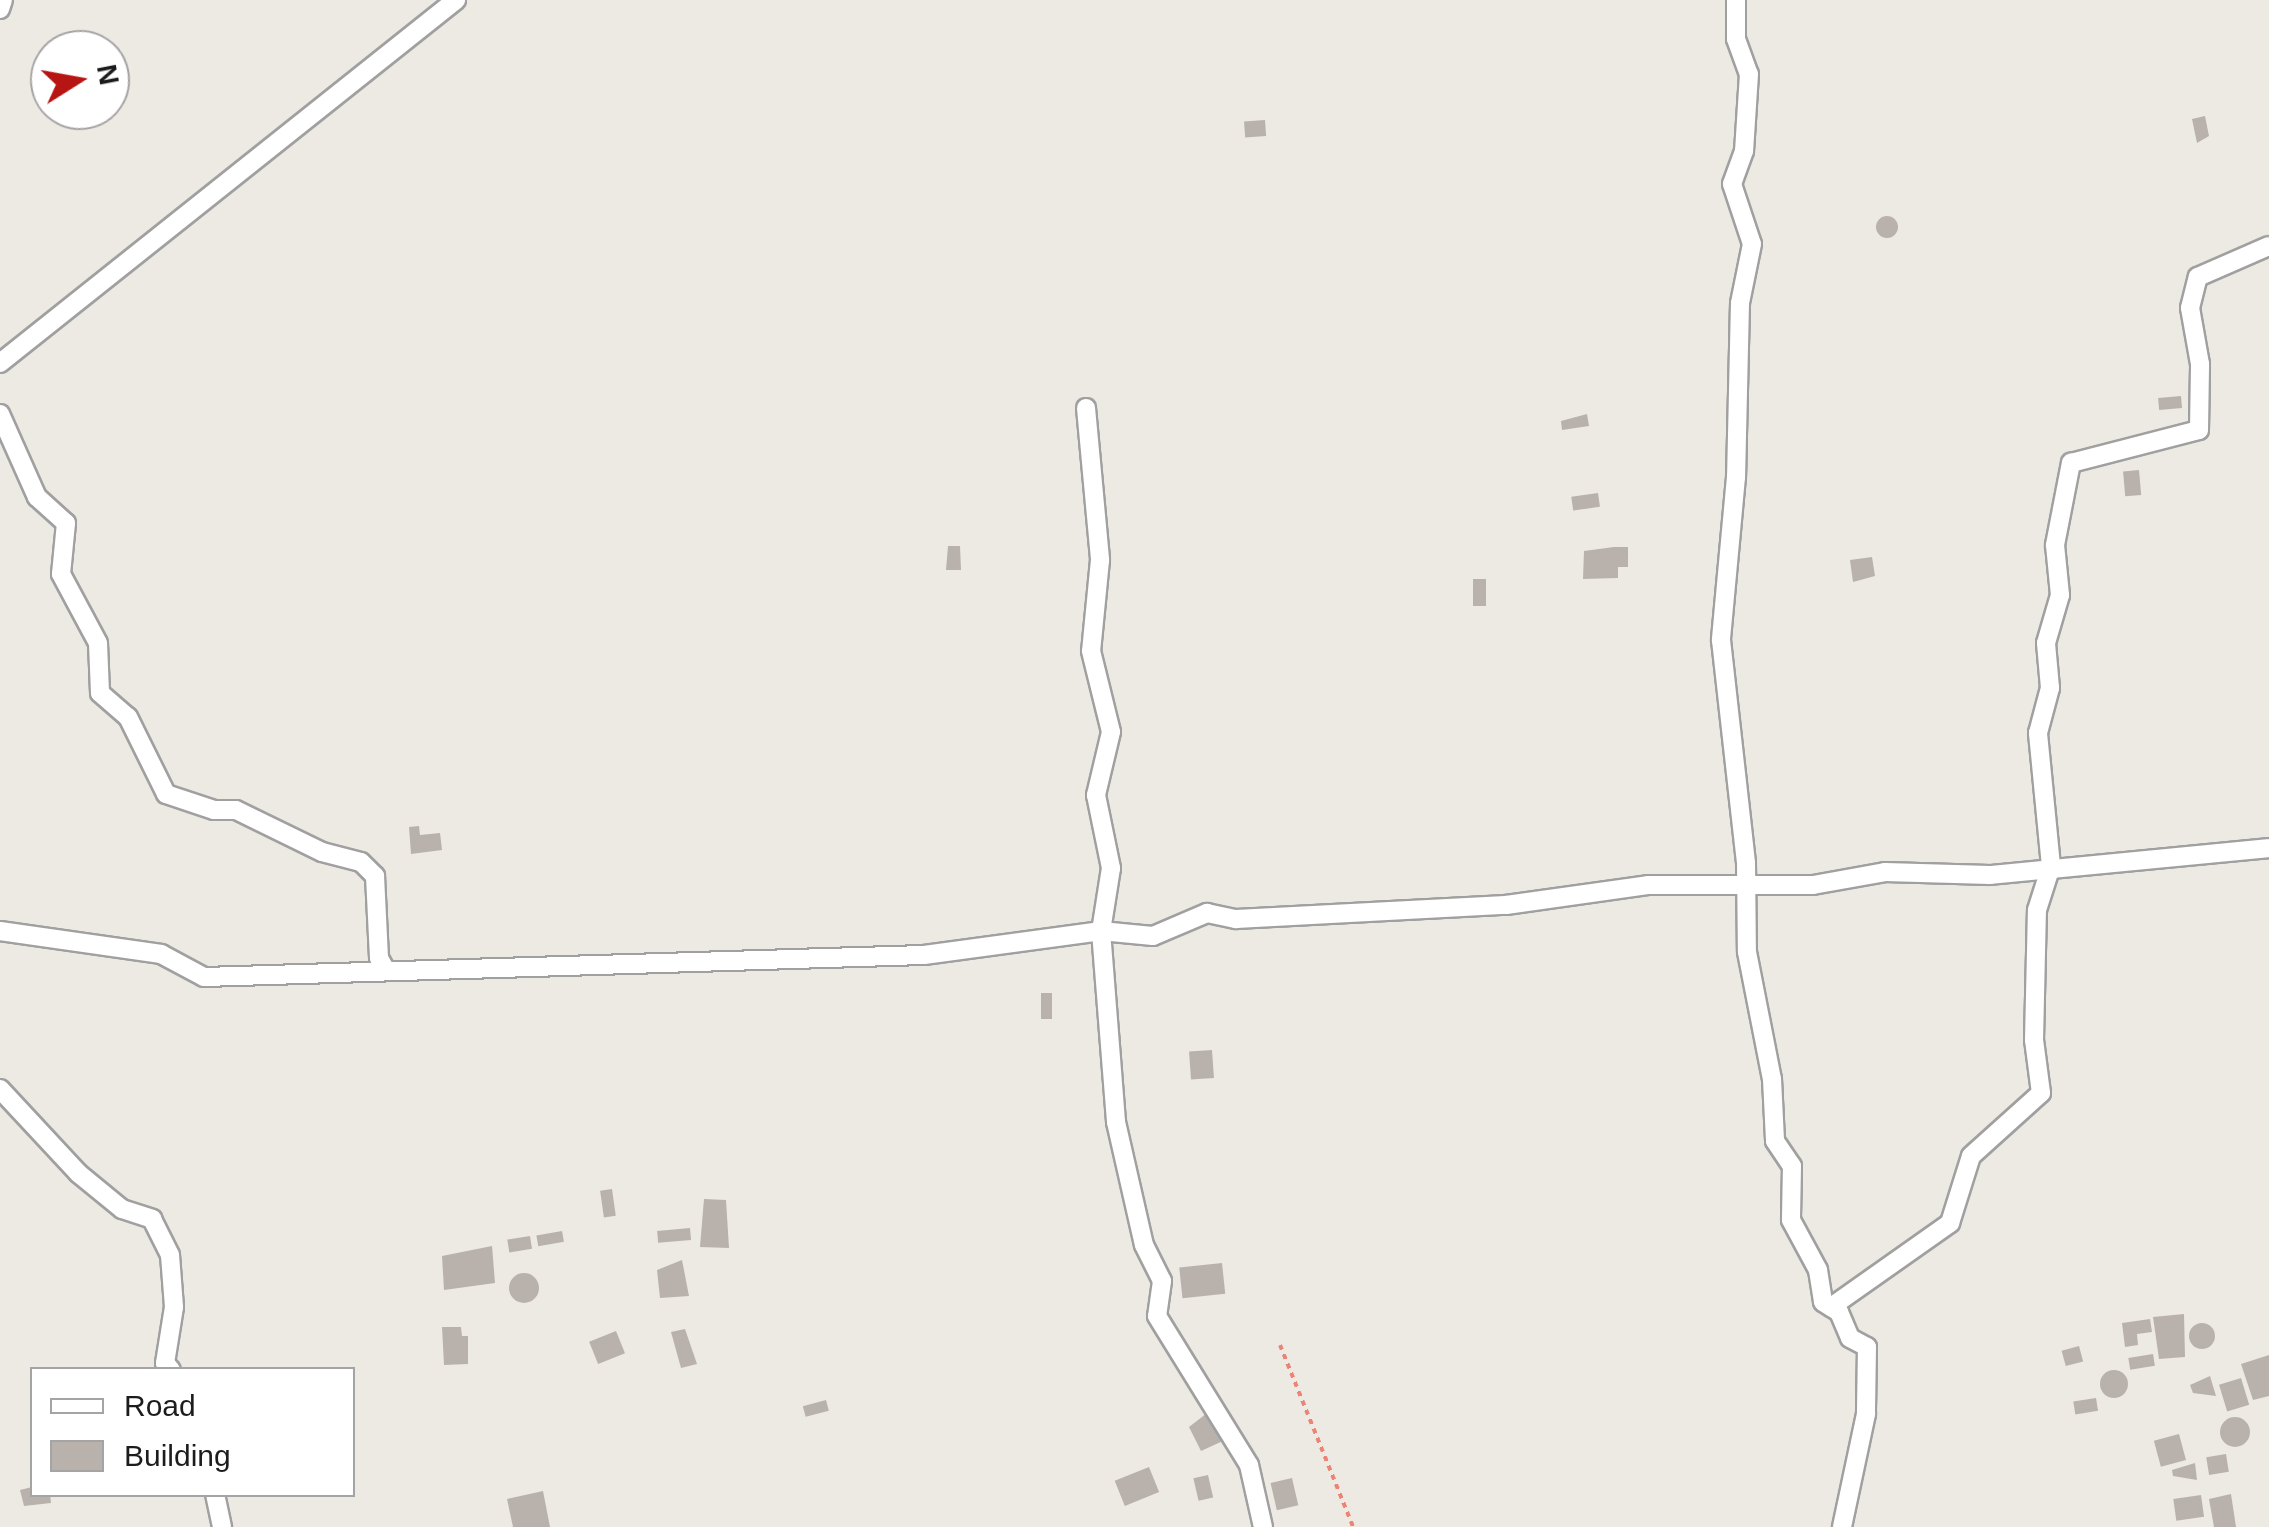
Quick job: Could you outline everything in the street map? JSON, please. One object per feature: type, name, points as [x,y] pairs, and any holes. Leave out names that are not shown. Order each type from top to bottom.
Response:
[{"type":"street","points":[[0,9],[3,0]]},
{"type":"street","points":[[0,363],[456,0]]},
{"type":"street","points":[[1736,0],[1736,40],[1749,74],[1744,151],[1732,184],[1752,244],[1740,304],[1736,477],[1721,640],[1747,886],[1747,952],[1772,1080],[1775,1141],[1792,1166],[1790,1220],[1818,1270],[1823,1302],[1832,1308],[1850,1338],[1867,1348],[1871,1373],[1842,1527]]},
{"type":"street","points":[[1832,1308],[1950,1223],[1971,1156],[2040,1093],[2034,1040],[2037,910],[2051,866],[2038,733],[2050,688],[2046,643],[2060,595],[2055,545],[2071,463],[2199,430],[2200,364],[2190,308],[2198,277],[2269,246]]},
{"type":"street","points":[[1086,408],[1100,560],[1091,651],[1111,732],[1096,794],[1110,868],[1101,931],[1116,1122],[1144,1245],[1162,1282],[1157,1316],[1249,1465],[1262,1527]]},
{"type":"street","points":[[0,414],[37,497],[66,523],[61,574],[98,643],[100,693],[128,718],[166,794],[214,810],[236,810],[322,852],[361,862],[375,876],[378,958],[385,969]]},
{"type":"street","points":[[0,931],[161,954],[204,978],[385,969],[924,955],[1101,931],[1153,936],[1207,913],[1236,919],[1506,906],[1648,885],[1813,886],[1885,872],[1990,875],[2051,866],[2269,848]]},
{"type":"street","points":[[0,1089],[78,1173],[122,1209],[152,1219],[170,1256],[174,1307],[165,1363],[168,1367]]},
{"type":"street","points":[[216,1497],[222,1527]]},
{"type":"path","points":[[1280,1344],[1353,1527]]},
{"type":"building","points":[[2205,116],[2209,136],[2197,143],[2192,119]]},
{"type":"building","points":[[1265,120],[1266,136],[1245,137],[1244,121]]},
{"type":"building","points":[[1887,216],[1895,219],[1895,235],[1887,238],[1879,235],[1876,227],[1879,219]]},
{"type":"building","points":[[2181,396],[2182,408],[2159,410],[2158,398]]},
{"type":"building","points":[[1587,414],[1589,426],[1562,430],[1561,421]]},
{"type":"building","points":[[2139,470],[2141,495],[2125,496],[2123,471]]},
{"type":"building","points":[[1598,493],[1600,507],[1573,511],[1571,497]]},
{"type":"building","points":[[948,546],[960,546],[961,570],[946,570]]},
{"type":"building","points":[[1628,547],[1628,567],[1618,567],[1618,578],[1583,579],[1584,551]]},
{"type":"building","points":[[1872,557],[1875,576],[1853,582],[1850,560]]},
{"type":"building","points":[[1473,579],[1486,579],[1486,606],[1473,606]]},
{"type":"building","points":[[419,826],[420,835],[440,833],[442,850],[411,854],[409,827]]},
{"type":"building","points":[[1041,993],[1052,993],[1052,1019],[1041,1019]]},
{"type":"building","points":[[1212,1050],[1214,1078],[1191,1080],[1189,1052]]},
{"type":"building","points":[[612,1189],[616,1216],[604,1217],[600,1191]]},
{"type":"building","points":[[704,1199],[726,1200],[729,1248],[700,1247]]},
{"type":"building","points":[[690,1228],[691,1240],[658,1243],[657,1231]]},
{"type":"building","points":[[562,1231],[564,1242],[538,1246],[536,1236]]},
{"type":"building","points":[[530,1236],[532,1249],[509,1252],[507,1240]]},
{"type":"building","points":[[492,1246],[495,1283],[444,1290],[442,1256]]},
{"type":"building","points":[[682,1260],[689,1296],[660,1298],[657,1270]]},
{"type":"building","points":[[1222,1263],[1225,1294],[1182,1298],[1179,1267]]},
{"type":"building","points":[[524,1273],[535,1277],[539,1288],[535,1299],[524,1303],[513,1299],[509,1288],[513,1277]]},
{"type":"building","points":[[2184,1314],[2185,1357],[2159,1359],[2153,1317]]},
{"type":"building","points":[[2150,1319],[2152,1332],[2137,1334],[2138,1345],[2125,1347],[2122,1323]]},
{"type":"building","points":[[2202,1323],[2211,1327],[2215,1336],[2211,1345],[2202,1349],[2193,1345],[2189,1336],[2193,1327]]},
{"type":"building","points":[[442,1327],[461,1327],[462,1336],[468,1336],[468,1364],[444,1365]]},
{"type":"building","points":[[685,1329],[697,1364],[681,1368],[671,1332]]},
{"type":"building","points":[[616,1331],[625,1353],[598,1364],[589,1342]]},
{"type":"building","points":[[2079,1346],[2083,1361],[2066,1366],[2062,1351]]},
{"type":"building","points":[[2153,1354],[2155,1366],[2130,1370],[2128,1358]]},
{"type":"building","points":[[2269,1355],[2269,1396],[2253,1400],[2241,1364]]},
{"type":"building","points":[[2114,1370],[2124,1374],[2128,1384],[2124,1394],[2114,1398],[2104,1394],[2100,1384],[2104,1374]]},
{"type":"building","points":[[2210,1376],[2216,1396],[2193,1393],[2190,1385]]},
{"type":"building","points":[[2241,1378],[2249,1405],[2227,1412],[2219,1385]]},
{"type":"building","points":[[2096,1398],[2098,1411],[2075,1414],[2073,1402]]},
{"type":"building","points":[[826,1400],[829,1411],[806,1417],[803,1406]]},
{"type":"building","points":[[1211,1410],[1225,1440],[1201,1451],[1189,1427]]},
{"type":"building","points":[[2235,1417],[2246,1421],[2250,1432],[2246,1443],[2235,1447],[2224,1443],[2220,1432],[2224,1421]]},
{"type":"building","points":[[2179,1434],[2186,1460],[2161,1467],[2154,1441]]},
{"type":"building","points":[[2226,1454],[2229,1472],[2209,1475],[2206,1457]]},
{"type":"building","points":[[2195,1463],[2197,1480],[2173,1476],[2172,1470]]},
{"type":"building","points":[[1149,1467],[1159,1492],[1125,1506],[1115,1481]]},
{"type":"building","points":[[1208,1475],[1213,1497],[1199,1501],[1193,1478]]},
{"type":"building","points":[[1292,1478],[1298,1505],[1277,1510],[1271,1483]]},
{"type":"building","points":[[30,1488],[30,1497],[50,1497],[51,1503],[24,1506],[20,1490]]},
{"type":"building","points":[[543,1491],[550,1527],[513,1527],[507,1499]]},
{"type":"building","points":[[2231,1494],[2236,1527],[2214,1527],[2209,1499]]},
{"type":"building","points":[[2201,1495],[2204,1517],[2176,1521],[2173,1499]]}]
